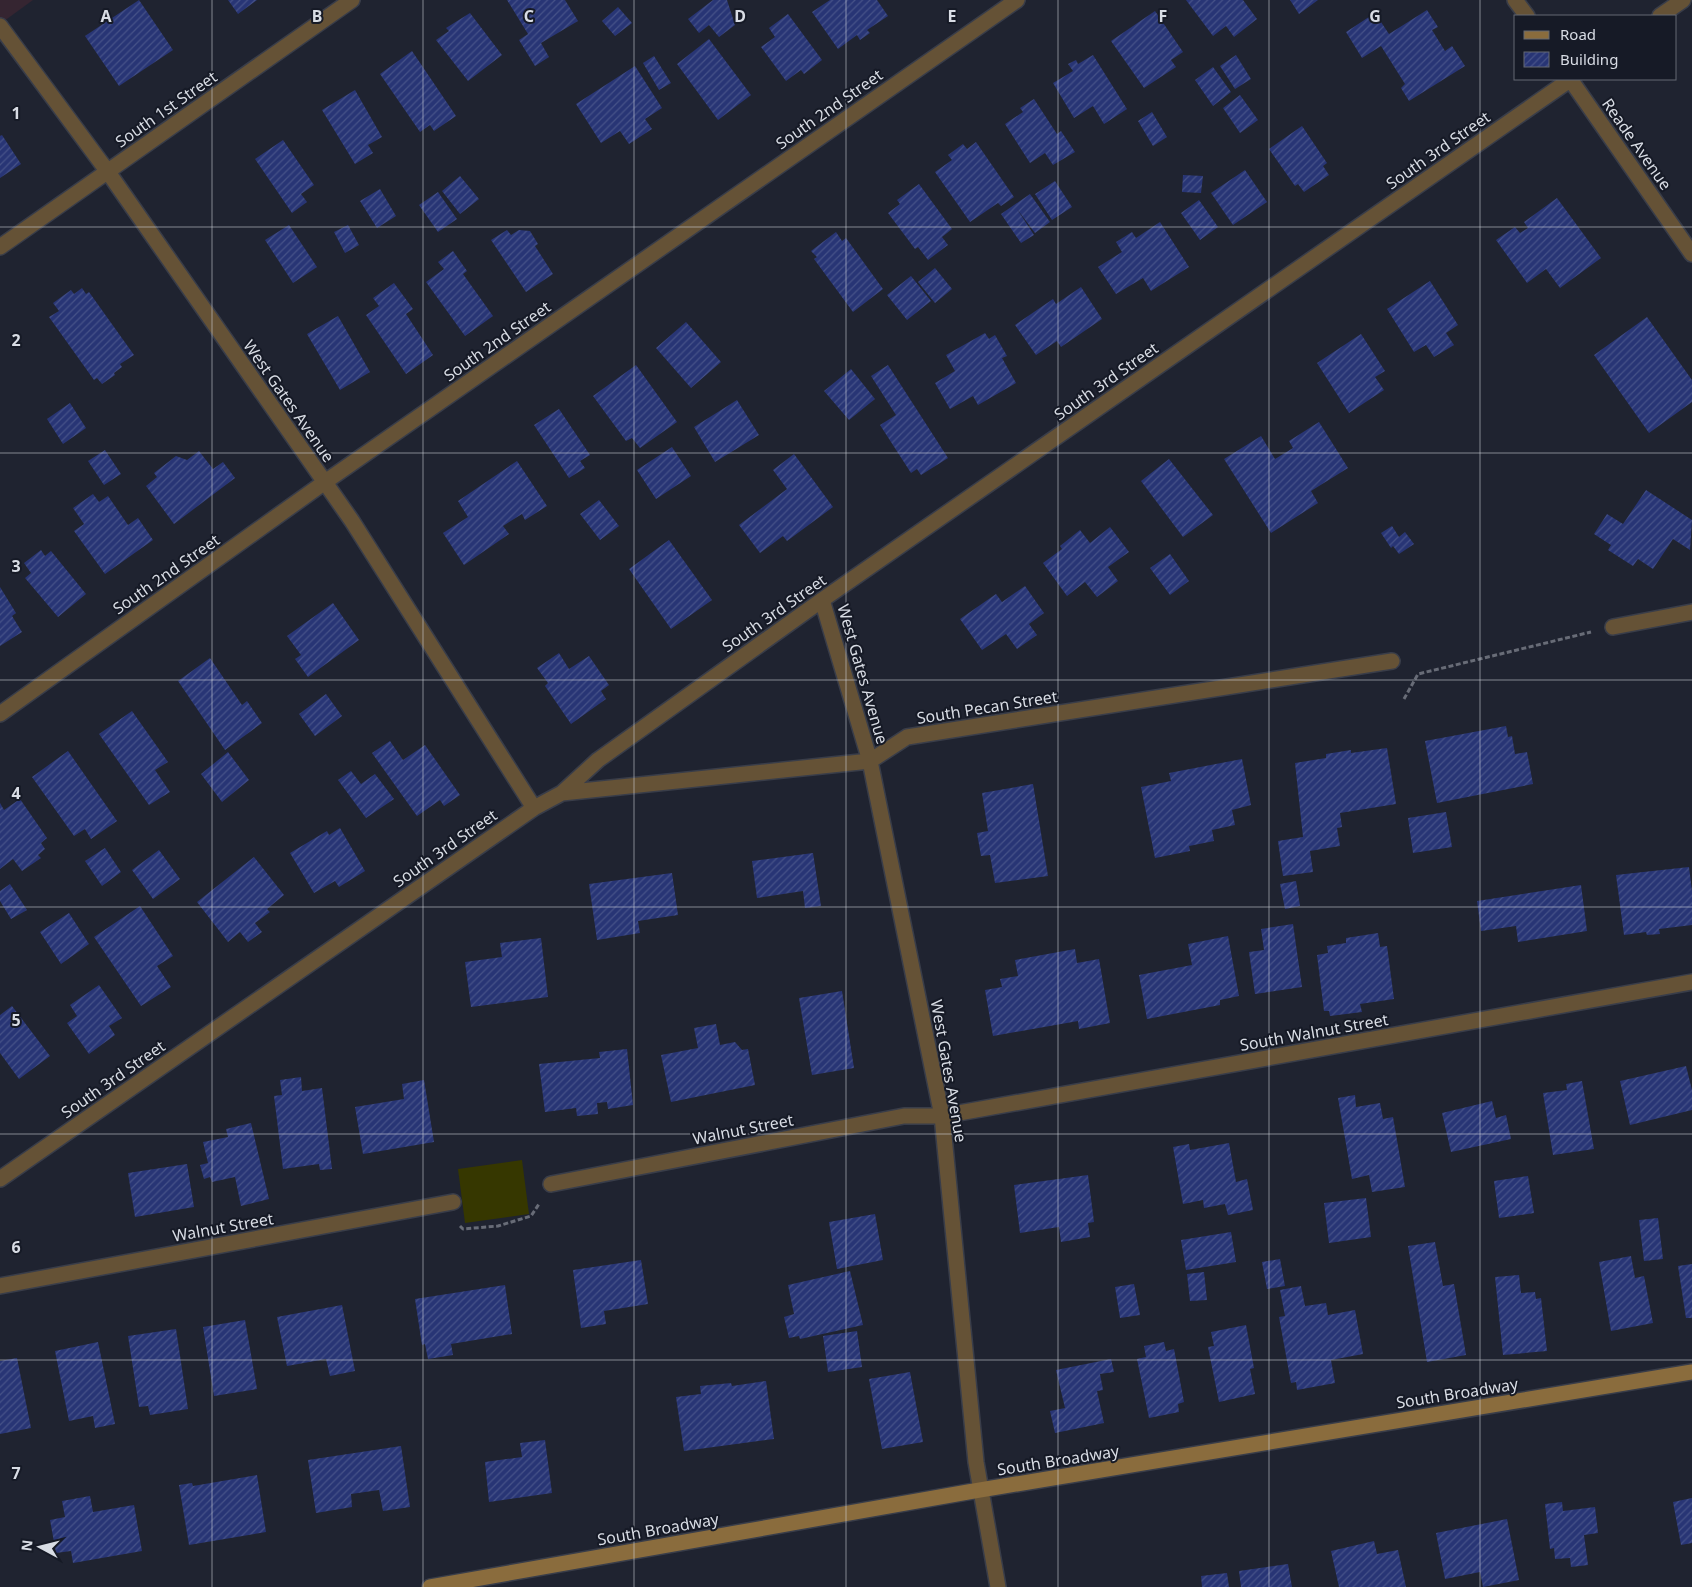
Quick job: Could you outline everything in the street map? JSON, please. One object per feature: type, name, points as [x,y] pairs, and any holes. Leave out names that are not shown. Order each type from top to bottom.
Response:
[{"type":"street","name":"South 1st Street","points":[[0,248],[352,0]]},
{"type":"street","name":"South 2nd Street","points":[[0,714],[325,482],[1017,0]]},
{"type":"street","points":[[1515,0],[1526,15]]},
{"type":"street","points":[[1661,15],[1683,0]]},
{"type":"street","name":"West Gates Avenue","points":[[0,26],[108,172],[352,521],[534,808]]},
{"type":"street","name":"South 3rd Street","points":[[0,1179],[534,808],[562,793],[598,760],[822,600],[1569,80]]},
{"type":"street","name":"Reade Avenue","points":[[1571,80],[1692,254]]},
{"type":"street","name":"West Gates Avenue","points":[[822,600],[870,761],[942,1116],[976,1462],[998,1587]]},
{"type":"street","points":[[1614,626],[1692,612]]},
{"type":"street","name":"South Pecan Street","points":[[562,793],[870,761],[907,738],[1392,661]]},
{"type":"street","name":"South Walnut Street","points":[[942,1116],[1692,982]]},
{"type":"street","name":"Walnut Street","points":[[552,1184],[904,1116],[942,1116]]},
{"type":"street","name":"Walnut Street","points":[[0,1286],[453,1202]]},
{"type":"street","name":"South Broadway","points":[[430,1587],[981,1490],[1692,1372]]},
{"type":"path","points":[[1404,699],[1418,674],[1614,626]]},
{"type":"path","points":[[457,1222],[463,1228],[498,1226],[531,1216],[552,1184]]},
{"type":"shaded area","points":[[0,0],[33,0],[0,24]]},
{"type":"shaded area","points":[[522,1160],[529,1214],[465,1223],[458,1169]]},
{"type":"building","points":[[139,0],[173,50],[119,86],[85,36]]},
{"type":"building","points":[[228,0],[257,0],[238,14]]},
{"type":"building","points":[[507,0],[565,0],[578,21],[541,43],[549,57],[535,66],[519,40],[528,34]]},
{"type":"building","points":[[713,0],[727,0],[735,25],[719,37],[709,25],[699,33],[688,19]]},
{"type":"building","points":[[830,0],[877,0],[888,16],[867,30],[870,33],[860,40],[857,35],[838,49],[812,12]]},
{"type":"building","points":[[1186,0],[1243,0],[1257,19],[1234,37],[1226,26],[1213,36]]},
{"type":"building","points":[[1290,0],[1318,0],[1299,14]]},
{"type":"building","points":[[618,7],[632,23],[615,36],[602,21]]},
{"type":"building","points":[[1427,10],[1438,27],[1432,30],[1445,51],[1452,46],[1465,66],[1409,101],[1401,88],[1405,84],[1381,46],[1362,58],[1346,32],[1375,13],[1389,34]]},
{"type":"building","points":[[1155,11],[1183,52],[1171,60],[1176,67],[1144,88],[1111,41]]},
{"type":"building","points":[[470,13],[502,55],[468,81],[436,40],[449,31],[446,28]]},
{"type":"building","points":[[788,14],[822,60],[804,74],[801,70],[786,81],[761,47],[775,37],[769,28]]},
{"type":"building","points":[[709,39],[751,95],[718,120],[677,64]]},
{"type":"building","points":[[412,51],[456,116],[434,131],[430,125],[420,132],[380,74]]},
{"type":"building","points":[[1093,55],[1127,109],[1104,124],[1093,106],[1074,118],[1053,83],[1073,71],[1068,64],[1076,60],[1078,64]]},
{"type":"building","points":[[1236,55],[1251,79],[1235,89],[1220,66]]},
{"type":"building","points":[[654,56],[671,83],[659,90],[643,63]]},
{"type":"building","points":[[635,66],[662,108],[645,119],[652,129],[629,144],[620,131],[601,143],[576,104]]},
{"type":"building","points":[[1213,67],[1231,92],[1213,106],[1195,80]]},
{"type":"building","points":[[355,90],[382,137],[368,145],[373,153],[355,164],[322,110]]},
{"type":"building","points":[[1240,95],[1258,120],[1240,133],[1223,108]]},
{"type":"building","points":[[1034,99],[1057,134],[1061,131],[1075,152],[1053,165],[1045,153],[1030,163],[1005,124],[1023,112],[1020,108]]},
{"type":"building","points":[[1152,112],[1167,137],[1153,146],[1138,121]]},
{"type":"building","points":[[1302,126],[1327,163],[1323,166],[1329,175],[1304,192],[1298,184],[1295,186],[1269,149]]},
{"type":"building","points":[[2,135],[21,164],[0,178],[0,136]]},
{"type":"building","points":[[283,140],[314,185],[301,194],[307,202],[292,213],[255,159]]},
{"type":"building","points":[[976,142],[1014,197],[1001,206],[998,203],[970,222],[935,172],[952,160],[948,155],[963,144],[967,149]]},
{"type":"building","points":[[1245,170],[1267,202],[1233,225],[1211,193]]},
{"type":"building","points":[[1183,175],[1203,176],[1201,193],[1182,192]]},
{"type":"building","points":[[460,176],[479,199],[460,214],[442,191]]},
{"type":"building","points":[[1055,181],[1072,207],[1052,220],[1035,194]]},
{"type":"building","points":[[919,184],[952,229],[942,237],[948,245],[928,260],[918,247],[915,249],[888,213],[900,204],[897,200]]},
{"type":"building","points":[[380,189],[396,216],[377,228],[360,201]]},
{"type":"building","points":[[438,192],[457,219],[438,232],[419,205]]},
{"type":"building","points":[[1030,194],[1050,222],[1035,233],[1017,209],[1034,235],[1021,243],[1001,214]]},
{"type":"building","points":[[1557,198],[1601,258],[1560,288],[1546,269],[1527,283],[1496,240],[1515,227],[1520,233],[1528,228],[1524,222]]},
{"type":"building","points":[[1199,200],[1218,227],[1200,240],[1181,213]]},
{"type":"building","points":[[1160,222],[1189,267],[1151,291],[1143,278],[1116,294],[1098,267],[1122,252],[1116,242],[1132,232],[1136,238]]},
{"type":"building","points":[[289,225],[317,267],[293,283],[265,240]]},
{"type":"building","points":[[348,225],[359,245],[345,253],[334,232]]},
{"type":"building","points":[[507,230],[511,235],[519,230],[530,231],[538,244],[535,246],[553,274],[526,292],[491,240]]},
{"type":"building","points":[[836,232],[842,241],[846,238],[883,289],[853,312],[814,259],[817,257],[811,251]]},
{"type":"building","points":[[453,251],[467,271],[463,274],[493,316],[465,336],[426,282],[444,269],[438,262]]},
{"type":"building","points":[[935,268],[952,289],[935,303],[918,282]]},
{"type":"building","points":[[911,276],[931,301],[907,320],[887,295]]},
{"type":"building","points":[[1430,281],[1458,325],[1446,333],[1454,345],[1434,357],[1426,345],[1414,352],[1387,309]]},
{"type":"building","points":[[394,283],[413,309],[406,314],[433,355],[406,374],[366,315],[379,306],[373,298]]},
{"type":"building","points":[[1081,287],[1102,319],[1061,347],[1057,341],[1036,355],[1015,325],[1053,299],[1056,304]]},
{"type":"building","points":[[82,288],[86,294],[89,292],[134,355],[120,364],[122,367],[114,373],[115,375],[102,384],[97,378],[94,380],[49,317],[59,311],[53,303],[71,290],[74,294]]},
{"type":"building","points":[[338,316],[370,372],[340,390],[307,334]]},
{"type":"building","points":[[1647,317],[1692,380],[1692,402],[1649,433],[1594,355]]},
{"type":"building","points":[[686,322],[721,362],[691,388],[656,348]]},
{"type":"building","points":[[985,333],[989,339],[995,335],[1007,356],[1002,358],[1016,383],[978,405],[973,396],[950,409],[935,383],[955,371],[946,355]]},
{"type":"building","points":[[1361,334],[1385,371],[1375,377],[1384,390],[1349,413],[1317,363]]},
{"type":"building","points":[[636,365],[677,422],[640,448],[632,438],[626,441],[593,396]]},
{"type":"building","points":[[888,365],[948,458],[921,475],[917,469],[911,473],[880,425],[896,415],[871,376]]},
{"type":"building","points":[[851,369],[875,399],[849,420],[824,391]]},
{"type":"building","points":[[737,400],[759,435],[715,462],[694,427]]},
{"type":"building","points":[[70,403],[86,428],[63,444],[47,419]]},
{"type":"building","points":[[559,409],[590,455],[580,461],[585,468],[569,478],[534,425]]},
{"type":"building","points":[[1319,422],[1348,468],[1311,491],[1318,503],[1271,533],[1224,459],[1261,436],[1275,459],[1293,448],[1289,441]]},
{"type":"building","points":[[672,447],[691,476],[656,499],[637,470]]},
{"type":"building","points":[[105,450],[121,474],[104,485],[88,461]]},
{"type":"building","points":[[199,451],[213,469],[223,462],[235,478],[174,524],[146,486],[157,477],[154,473],[176,456],[187,460]]},
{"type":"building","points":[[794,454],[833,507],[787,541],[783,536],[760,553],[739,525],[787,489],[773,470]]},
{"type":"building","points":[[1169,459],[1213,515],[1183,537],[1141,481]]},
{"type":"building","points":[[517,461],[547,506],[525,520],[522,514],[503,526],[509,534],[464,565],[443,533],[468,517],[458,501]]},
{"type":"building","points":[[1646,490],[1692,520],[1690,550],[1673,539],[1653,569],[1638,559],[1633,566],[1608,550],[1611,545],[1594,534],[1607,514],[1623,524]]},
{"type":"building","points":[[93,494],[99,502],[108,496],[128,525],[138,518],[153,540],[105,574],[74,531],[84,524],[73,508]]},
{"type":"building","points":[[599,500],[619,526],[600,540],[580,514]]},
{"type":"building","points":[[1392,526],[1399,537],[1405,532],[1414,544],[1399,554],[1393,546],[1391,548],[1381,533]]},
{"type":"building","points":[[1110,527],[1129,552],[1108,567],[1118,581],[1097,597],[1085,582],[1067,596],[1043,563],[1062,549],[1060,546],[1080,530],[1090,543]]},
{"type":"building","points":[[669,540],[712,600],[671,629],[629,569]]},
{"type":"building","points":[[41,550],[45,556],[51,551],[86,594],[58,617],[25,578],[31,573],[24,563]]},
{"type":"building","points":[[1170,554],[1189,581],[1170,595],[1150,568]]},
{"type":"building","points":[[1025,586],[1044,613],[1029,624],[1037,635],[1017,649],[1006,634],[982,650],[960,619],[996,594],[1002,602]]},
{"type":"building","points":[[0,587],[16,613],[12,616],[22,632],[0,646]]},
{"type":"building","points":[[333,603],[359,640],[308,677],[295,659],[301,655],[287,636]]},
{"type":"building","points":[[559,653],[569,669],[589,656],[609,685],[601,691],[606,699],[571,724],[545,686],[548,683],[537,668]]},
{"type":"building","points":[[210,658],[242,705],[247,701],[262,723],[225,750],[178,681]]},
{"type":"building","points":[[326,694],[342,716],[315,736],[299,714]]},
{"type":"building","points":[[132,711],[168,762],[155,770],[170,792],[149,805],[99,734]]},
{"type":"building","points":[[1506,726],[1508,737],[1512,736],[1515,754],[1527,752],[1533,784],[1437,803],[1425,741]]},
{"type":"building","points":[[390,741],[403,760],[425,745],[460,795],[444,806],[440,800],[417,816],[372,753]]},
{"type":"building","points":[[1387,748],[1396,804],[1340,813],[1342,827],[1337,828],[1340,846],[1310,851],[1313,872],[1283,876],[1278,841],[1303,837],[1295,763],[1326,758],[1326,754],[1351,750],[1351,753]]},
{"type":"building","points":[[68,751],[117,821],[91,839],[85,829],[74,836],[32,777]]},
{"type":"building","points":[[228,752],[249,780],[222,802],[201,774]]},
{"type":"building","points":[[1242,759],[1251,805],[1232,810],[1235,825],[1212,830],[1214,841],[1189,846],[1190,851],[1155,858],[1141,787],[1171,781],[1169,773]]},
{"type":"building","points":[[351,771],[361,784],[375,774],[394,799],[366,818],[338,780]]},
{"type":"building","points":[[1033,784],[1048,876],[995,883],[990,855],[981,856],[977,833],[988,831],[982,793]]},
{"type":"building","points":[[20,799],[47,838],[41,843],[45,849],[38,855],[41,858],[22,871],[13,859],[0,869],[0,803],[4,810]]},
{"type":"building","points":[[1446,812],[1452,847],[1413,853],[1408,818]]},
{"type":"building","points":[[340,828],[365,871],[339,887],[335,881],[314,893],[290,853],[327,831],[329,835]]},
{"type":"building","points":[[105,848],[121,872],[102,886],[85,861]]},
{"type":"building","points":[[159,850],[180,879],[153,899],[132,870]]},
{"type":"building","points":[[813,853],[821,906],[805,908],[803,891],[757,898],[752,861]]},
{"type":"building","points":[[254,857],[284,895],[267,909],[270,912],[255,923],[262,932],[248,942],[240,932],[228,942],[197,902]]},
{"type":"building","points":[[1689,867],[1692,891],[1692,925],[1659,929],[1660,934],[1647,935],[1646,932],[1624,935],[1616,875]]},
{"type":"building","points":[[672,873],[678,915],[638,921],[640,933],[597,940],[589,884]]},
{"type":"building","points":[[1296,881],[1300,906],[1285,909],[1280,884]]},
{"type":"building","points":[[10,884],[27,910],[11,919],[0,901],[0,891]]},
{"type":"building","points":[[1581,885],[1587,931],[1518,942],[1516,926],[1481,931],[1477,901]]},
{"type":"building","points":[[140,906],[173,956],[157,966],[171,987],[141,1006],[94,937]]},
{"type":"building","points":[[69,913],[89,944],[61,964],[40,932]]},
{"type":"building","points":[[1293,924],[1302,987],[1255,994],[1249,952],[1264,950],[1261,929]]},
{"type":"building","points":[[1378,933],[1380,947],[1387,946],[1394,999],[1360,1004],[1362,1012],[1330,1016],[1329,1011],[1324,1011],[1317,955],[1328,953],[1327,946],[1346,943],[1346,938]]},
{"type":"building","points":[[1228,936],[1239,996],[1220,1000],[1220,1005],[1147,1019],[1139,975],[1192,965],[1188,944]]},
{"type":"building","points":[[541,938],[548,997],[471,1007],[465,962],[502,957],[500,943]]},
{"type":"building","points":[[1075,949],[1077,963],[1099,959],[1110,1023],[1079,1029],[1078,1021],[993,1036],[985,990],[1002,987],[1000,979],[1018,976],[1015,960]]},
{"type":"building","points":[[99,985],[122,1018],[109,1026],[115,1035],[89,1054],[67,1023],[77,1016],[70,1005]]},
{"type":"building","points":[[842,991],[854,1068],[812,1075],[799,998]]},
{"type":"building","points":[[12,1006],[50,1056],[19,1079],[0,1053],[0,1015]]},
{"type":"building","points":[[716,1024],[720,1045],[735,1042],[742,1050],[748,1049],[755,1085],[671,1102],[661,1055],[698,1048],[694,1028]]},
{"type":"building","points":[[627,1049],[633,1105],[608,1109],[607,1102],[597,1103],[598,1114],[577,1116],[576,1108],[545,1112],[539,1064],[600,1058],[599,1052]]},
{"type":"building","points":[[1686,1066],[1692,1090],[1692,1110],[1630,1125],[1620,1081]]},
{"type":"building","points":[[301,1077],[302,1091],[322,1088],[332,1169],[320,1170],[319,1164],[283,1169],[274,1096],[282,1095],[280,1080]]},
{"type":"building","points":[[424,1080],[434,1142],[363,1154],[355,1107],[404,1099],[402,1084]]},
{"type":"building","points":[[1582,1081],[1594,1149],[1553,1155],[1543,1093],[1567,1090],[1566,1084]]},
{"type":"building","points":[[1355,1095],[1356,1107],[1380,1103],[1383,1119],[1393,1117],[1405,1187],[1372,1192],[1369,1175],[1352,1179],[1338,1098]]},
{"type":"building","points":[[1492,1101],[1496,1118],[1506,1115],[1511,1139],[1451,1152],[1442,1113]]},
{"type":"building","points":[[251,1123],[269,1199],[241,1206],[235,1177],[212,1182],[210,1177],[204,1179],[200,1165],[208,1163],[203,1142],[228,1137],[226,1129]]},
{"type":"building","points":[[1229,1143],[1236,1182],[1247,1179],[1253,1210],[1228,1215],[1225,1204],[1204,1208],[1203,1200],[1183,1204],[1173,1147],[1189,1144],[1190,1150]]},
{"type":"building","points":[[187,1164],[194,1207],[135,1217],[128,1173]]},
{"type":"building","points":[[1088,1175],[1094,1222],[1088,1223],[1090,1237],[1061,1242],[1059,1227],[1020,1233],[1014,1185]]},
{"type":"building","points":[[1528,1176],[1534,1213],[1499,1218],[1494,1181]]},
{"type":"building","points":[[1366,1198],[1371,1237],[1329,1243],[1324,1203]]},
{"type":"building","points":[[875,1214],[883,1260],[837,1269],[829,1222]]},
{"type":"building","points":[[1658,1218],[1663,1259],[1644,1261],[1639,1220]]},
{"type":"building","points":[[1231,1232],[1236,1262],[1186,1270],[1181,1240]]},
{"type":"building","points":[[1435,1242],[1443,1286],[1454,1284],[1466,1355],[1427,1362],[1408,1246]]},
{"type":"building","points":[[1631,1256],[1635,1278],[1644,1276],[1653,1323],[1611,1331],[1599,1262]]},
{"type":"building","points":[[1280,1259],[1285,1286],[1267,1289],[1262,1262]]},
{"type":"building","points":[[641,1260],[648,1304],[604,1311],[606,1324],[581,1328],[573,1270]]},
{"type":"building","points":[[1692,1264],[1692,1318],[1686,1318],[1678,1266]]},
{"type":"building","points":[[850,1271],[863,1325],[800,1339],[799,1336],[789,1338],[784,1317],[794,1314],[788,1285]]},
{"type":"building","points":[[1204,1272],[1207,1300],[1190,1301],[1187,1274]]},
{"type":"building","points":[[1519,1275],[1521,1293],[1535,1292],[1536,1299],[1541,1298],[1547,1351],[1503,1355],[1495,1277]]},
{"type":"building","points":[[1134,1284],[1140,1315],[1120,1318],[1115,1287]]},
{"type":"building","points":[[505,1285],[512,1334],[451,1344],[453,1355],[428,1359],[425,1344],[422,1345],[415,1299]]},
{"type":"building","points":[[1301,1286],[1305,1306],[1326,1303],[1328,1315],[1355,1310],[1363,1354],[1331,1360],[1335,1383],[1297,1390],[1296,1382],[1291,1383],[1279,1317],[1285,1316],[1280,1290]]},
{"type":"building","points":[[342,1305],[355,1371],[330,1376],[326,1359],[287,1366],[277,1317]]},
{"type":"building","points":[[245,1320],[257,1389],[214,1396],[203,1327]]},
{"type":"building","points":[[1246,1325],[1254,1368],[1250,1369],[1255,1394],[1219,1402],[1208,1347],[1214,1346],[1211,1332]]},
{"type":"building","points":[[176,1329],[188,1409],[150,1415],[148,1406],[139,1407],[128,1336]]},
{"type":"building","points":[[857,1331],[862,1367],[828,1372],[823,1336]]},
{"type":"building","points":[[98,1342],[115,1424],[95,1428],[93,1416],[69,1421],[55,1351]]},
{"type":"building","points":[[1164,1342],[1166,1351],[1174,1349],[1184,1402],[1178,1404],[1179,1412],[1149,1418],[1137,1359],[1146,1357],[1144,1346]]},
{"type":"building","points":[[17,1358],[31,1428],[0,1434],[0,1361]]},
{"type":"building","points":[[1111,1359],[1114,1372],[1100,1374],[1103,1390],[1097,1391],[1104,1423],[1055,1433],[1050,1411],[1065,1408],[1056,1370]]},
{"type":"building","points":[[910,1372],[923,1442],[882,1449],[869,1379]]},
{"type":"building","points":[[766,1381],[774,1439],[684,1451],[676,1397],[701,1394],[700,1386],[731,1383],[732,1386]]},
{"type":"building","points":[[545,1440],[552,1493],[489,1502],[485,1462],[522,1457],[520,1443]]},
{"type":"building","points":[[401,1446],[410,1507],[383,1511],[379,1490],[351,1494],[352,1507],[316,1513],[308,1460]]},
{"type":"building","points":[[257,1475],[266,1532],[189,1545],[179,1485],[192,1483],[193,1486]]},
{"type":"building","points":[[90,1496],[93,1512],[134,1505],[142,1551],[73,1563],[71,1551],[56,1553],[50,1520],[65,1517],[62,1501]]},
{"type":"building","points":[[1692,1498],[1692,1543],[1681,1545],[1673,1502]]},
{"type":"building","points":[[1562,1502],[1563,1511],[1595,1507],[1598,1533],[1584,1535],[1588,1565],[1571,1567],[1570,1558],[1555,1559],[1554,1548],[1550,1549],[1545,1504]]},
{"type":"building","points":[[1507,1519],[1519,1580],[1483,1587],[1480,1572],[1445,1579],[1436,1533]]},
{"type":"building","points":[[1374,1541],[1377,1554],[1398,1550],[1406,1587],[1339,1587],[1331,1551]]},
{"type":"building","points":[[1288,1564],[1292,1587],[1241,1587],[1239,1571]]},
{"type":"building","points":[[1227,1573],[1229,1587],[1202,1587],[1201,1576]]}]
